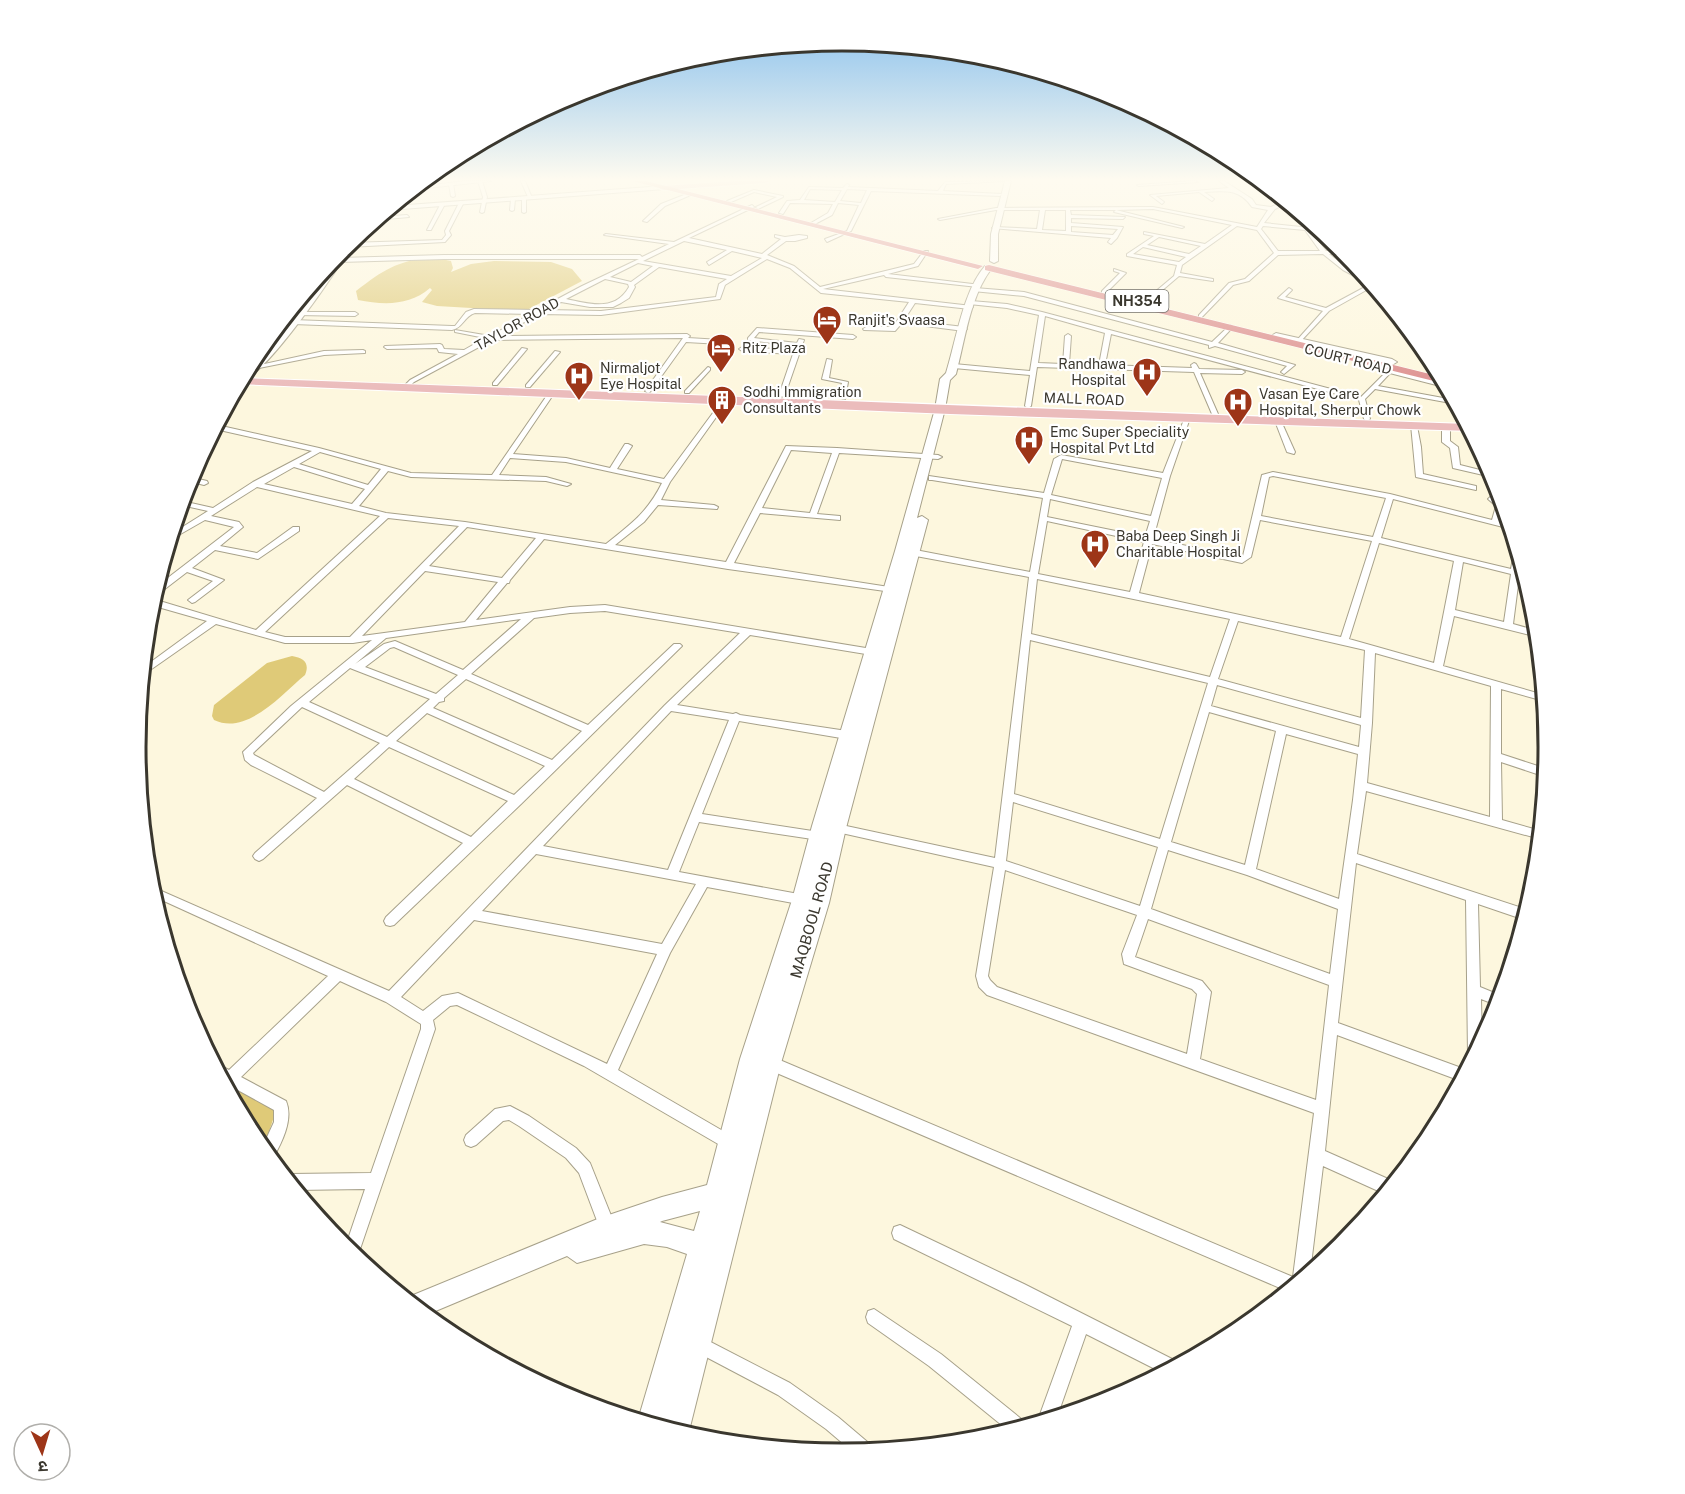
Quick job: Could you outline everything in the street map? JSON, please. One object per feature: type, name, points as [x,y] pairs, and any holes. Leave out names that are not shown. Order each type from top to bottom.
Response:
[{"type":"highway","name":"NH354","points":[[917,251],[984,270],[1296,341]]},
{"type":"highway","name":"NH354","points":[[921,251],[984,270],[1104,292],[1431,377]]},
{"type":"main road","name":"MAQBOOL ROAD","points":[[654,1416],[770,1063],[811,901],[819,836],[848,735],[878,653],[889,590],[908,551],[955,379],[953,370],[970,305],[991,251]]},
{"type":"main road","points":[[284,332],[307,303]]},
{"type":"main road","name":"COURT ROAD","points":[[1250,332],[1390,370],[1432,378]]},
{"type":"main road","points":[[254,375],[552,392],[946,406]]},
{"type":"main road","points":[[409,384],[495,384],[782,395],[946,406]]},
{"type":"main road","name":"MALL ROAD","points":[[946,406],[1028,406],[1458,423]]},
{"type":"main road","name":"MALL ROAD","points":[[946,406],[1187,418],[1461,428]]},
{"type":"main road","name":"MAQBOOL ROAD","points":[[726,1196],[730,1143],[751,1059],[837,828],[878,653],[932,478],[932,457]]},
{"type":"main road","points":[[424,1303],[608,1228],[662,1209],[726,1196]]},
{"type":"main road","points":[[507,1270],[634,1233],[656,1233],[710,1249]]},
{"type":"main road","name":"MAQBOOL ROAD","points":[[677,1423],[697,1343],[710,1249]]},
{"type":"street","name":"TAYLOR ROAD","points":[[409,384],[534,314],[658,251]]},
{"type":"street","points":[[709,263],[729,251]]},
{"type":"street","points":[[740,251],[765,256],[792,267],[823,292],[913,301],[1007,306],[1362,399]]},
{"type":"street","points":[[296,318],[452,328],[458,327],[468,313],[474,311],[534,314],[613,312],[717,298],[720,297],[722,284],[771,251]]},
{"type":"street","points":[[1135,251],[1130,255],[1180,264]]},
{"type":"street","points":[[1167,251],[1190,256]]},
{"type":"street","points":[[1145,303],[1178,274],[1180,264],[1197,251]]},
{"type":"street","points":[[910,278],[915,266],[926,252]]},
{"type":"street","points":[[1323,252],[1356,277]]},
{"type":"street","points":[[1201,316],[1231,284],[1247,280],[1277,253],[1332,252]]},
{"type":"street","points":[[346,260],[444,257],[644,257]]},
{"type":"street","points":[[635,261],[731,278]]},
{"type":"street","points":[[561,300],[598,307],[608,306],[627,295],[631,284],[658,265]]},
{"type":"street","points":[[822,288],[915,266]]},
{"type":"street","points":[[881,275],[910,278],[984,270],[1024,294],[1292,364],[1284,372]]},
{"type":"street","points":[[1104,292],[1123,273],[1116,270]]},
{"type":"street","points":[[1178,274],[1211,280]]},
{"type":"street","points":[[604,277],[631,284]]},
{"type":"street","points":[[1296,341],[1327,310],[1367,289]]},
{"type":"street","points":[[1289,290],[1281,298],[1327,310]]},
{"type":"street","points":[[1007,306],[1024,294]]},
{"type":"street","points":[[866,328],[894,330],[913,301]]},
{"type":"street","points":[[296,318],[355,314]]},
{"type":"street","points":[[1028,406],[1042,314]]},
{"type":"street","points":[[899,321],[964,329]]},
{"type":"street","points":[[1215,414],[1194,366],[1230,327]]},
{"type":"street","points":[[798,348],[750,339],[757,330],[853,337]]},
{"type":"street","points":[[457,331],[492,338],[683,335],[687,336],[687,340]]},
{"type":"street","points":[[1102,367],[1108,331]]},
{"type":"street","points":[[782,395],[804,334]]},
{"type":"street","points":[[1066,366],[1068,336]]},
{"type":"street","points":[[687,340],[722,342]]},
{"type":"street","points":[[648,391],[687,340]]},
{"type":"street","points":[[387,347],[440,346],[441,351],[467,352]]},
{"type":"street","points":[[742,348],[798,348]]},
{"type":"street","points":[[495,384],[524,349]]},
{"type":"street","points":[[257,372],[324,353],[363,352]]},
{"type":"street","points":[[528,386],[557,352]]},
{"type":"street","points":[[829,360],[825,379],[845,382],[843,398]]},
{"type":"street","points":[[1035,365],[1258,372]]},
{"type":"street","points":[[687,392],[708,369]]},
{"type":"street","points":[[953,370],[1034,373]]},
{"type":"street","points":[[1362,399],[1390,370]]},
{"type":"street","points":[[1374,387],[1446,400]]},
{"type":"street","points":[[494,477],[552,392]]},
{"type":"street","points":[[608,546],[640,520],[656,502],[666,482],[726,399]]},
{"type":"street","points":[[1362,399],[1367,419]]},
{"type":"street","points":[[1134,595],[1153,519],[1187,418]]},
{"type":"street","points":[[1278,421],[1292,452]]},
{"type":"street","points":[[1413,426],[1418,447],[1419,475],[1473,488]]},
{"type":"street","points":[[1446,427],[1446,442],[1454,447],[1456,466],[1483,473]]},
{"type":"street","points":[[224,429],[320,450],[411,475],[542,479],[567,484]]},
{"type":"street","points":[[612,471],[628,446]]},
{"type":"street","points":[[728,566],[787,449],[796,447],[932,457]]},
{"type":"street","points":[[180,532],[251,486],[320,450]]},
{"type":"street","points":[[813,516],[837,450]]},
{"type":"street","points":[[509,456],[566,460],[666,482]]},
{"type":"street","points":[[1166,476],[1061,457],[1058,459],[1042,518],[1009,797],[982,976],[987,987],[1320,1108]]},
{"type":"street","points":[[294,465],[369,488]]},
{"type":"street","points":[[353,508],[386,468]]},
{"type":"street","points":[[1042,518],[1147,542],[1242,560],[1247,557],[1255,517],[1268,474],[1390,496],[1503,525]]},
{"type":"street","points":[[932,478],[1047,496],[1153,519]]},
{"type":"street","points":[[199,482],[204,483]]},
{"type":"street","points":[[258,484],[386,515],[465,524],[889,590]]},
{"type":"street","points":[[1344,641],[1378,540],[1390,496]]},
{"type":"street","points":[[656,502],[714,507]]},
{"type":"street","points":[[190,505],[213,510]]},
{"type":"street","points":[[757,510],[837,518]]},
{"type":"street","points":[[1495,523],[1498,513]]},
{"type":"street","points":[[258,633],[386,515]]},
{"type":"street","points":[[166,585],[235,531],[238,525],[203,517]]},
{"type":"street","points":[[1255,517],[1378,540],[1514,572]]},
{"type":"street","points":[[353,640],[465,524]]},
{"type":"street","points":[[215,547],[258,556],[296,529]]},
{"type":"street","points":[[468,624],[542,536]]},
{"type":"street","points":[[908,551],[1134,595],[1344,641],[1537,696]]},
{"type":"street","points":[[1437,667],[1459,559]]},
{"type":"street","points":[[1508,626],[1515,567]]},
{"type":"street","points":[[423,568],[506,581]]},
{"type":"street","points":[[188,569],[220,580],[192,600]]},
{"type":"street","points":[[161,604],[258,633],[304,641],[353,640],[532,615],[605,608],[878,653]]},
{"type":"street","points":[[1450,612],[1529,632]]},
{"type":"street","points":[[259,856],[428,710],[532,615]]},
{"type":"street","points":[[1194,1062],[1204,992],[1197,985],[1129,960],[1128,954],[1166,844],[1213,681],[1235,617]]},
{"type":"street","points":[[151,666],[213,621]]},
{"type":"street","points":[[391,998],[669,707],[747,632]]},
{"type":"street","points":[[353,666],[383,636]]},
{"type":"street","points":[[1028,636],[1213,681],[1367,723]]},
{"type":"street","points":[[326,798],[255,762],[248,754],[251,748],[302,703],[353,666],[387,646],[395,644],[590,730]]},
{"type":"street","points":[[390,921],[677,646]]},
{"type":"street","points":[[1303,1269],[1318,1156],[1320,1108],[1332,1027],[1335,982],[1367,723],[1370,649]]},
{"type":"street","points":[[353,666],[440,699]]},
{"type":"street","points":[[1496,685],[1496,823]]},
{"type":"street","points":[[302,703],[517,801]]},
{"type":"street","points":[[669,707],[848,735]]},
{"type":"street","points":[[1207,708],[1363,752]]},
{"type":"street","points":[[428,710],[554,765]]},
{"type":"street","points":[[672,875],[736,716]]},
{"type":"street","points":[[1250,871],[1282,729]]},
{"type":"street","points":[[1495,756],[1537,770]]},
{"type":"street","points":[[347,780],[473,843]]},
{"type":"street","points":[[1360,785],[1533,833]]},
{"type":"street","points":[[1009,797],[1250,871],[1344,906]]},
{"type":"street","points":[[695,817],[819,836]]},
{"type":"street","points":[[837,828],[1000,864],[1144,912],[1335,982]]},
{"type":"street","points":[[533,849],[811,901]]},
{"type":"street","points":[[1351,857],[1518,912]]},
{"type":"street","points":[[610,1072],[665,950],[705,881]]},
{"type":"street","points":[[163,895],[391,998],[424,1019],[429,1025],[354,1243]]},
{"type":"street","points":[[1472,896],[1475,1037]]},
{"type":"street","points":[[471,914],[665,950]]},
{"type":"street","points":[[228,1073],[337,975]]},
{"type":"street","points":[[1475,991],[1492,998]]},
{"type":"street","points":[[424,1019],[447,1000],[458,999],[610,1072],[730,1143]]},
{"type":"street","points":[[1332,1027],[1457,1073]]},
{"type":"street","points":[[770,1063],[1286,1283]]},
{"type":"street","points":[[231,1078],[281,1106],[281,1122],[271,1144]]},
{"type":"street","points":[[471,1140],[500,1114],[510,1113],[524,1121],[571,1153],[585,1168],[608,1228]]},
{"type":"street","points":[[1318,1156],[1383,1185]]},
{"type":"street","points":[[299,1182],[376,1181]]},
{"type":"street","points":[[900,1233],[1164,1364]]},
{"type":"street","points":[[874,1317],[935,1360],[1011,1422]]},
{"type":"street","points":[[1050,1411],[1082,1322]]},
{"type":"street","points":[[697,1343],[784,1389],[855,1443]]},
{"type":"shaded area","points":[[431,257],[451,261],[453,268],[451,272],[471,264],[494,261],[551,262],[572,269],[582,281],[525,311],[437,306],[422,302],[432,290],[430,288],[414,298],[396,303],[358,300],[356,291],[383,272],[408,261]]},
{"type":"shaded area","points":[[292,656],[305,662],[307,667],[305,675],[275,702],[251,718],[239,722],[226,723],[214,720],[212,716],[214,705],[267,663]]},
{"type":"shaded area","points":[[236,1087],[277,1108],[267,1138]]},
{"type":"place","name":"Ranjit's Svaasa","points":[[827,346]]},
{"type":"place","name":"Ritz Plaza","points":[[721,374]]},
{"type":"place","name":"Randhawa Hospital","points":[[1147,398]]},
{"type":"place","name":"Nirmaljot Eye Hospital","points":[[579,402]]},
{"type":"place","name":"Sodhi Immigration Consultants","points":[[722,426]]},
{"type":"place","name":"Vasan Eye Care Hospital, Sherpur Chowk","points":[[1238,428]]},
{"type":"place","name":"Emc Super Speciality Hospital Pvt Ltd","points":[[1029,466]]},
{"type":"place","name":"Baba Deep Singh Ji Charitable Hospital","points":[[1095,570]]}]
